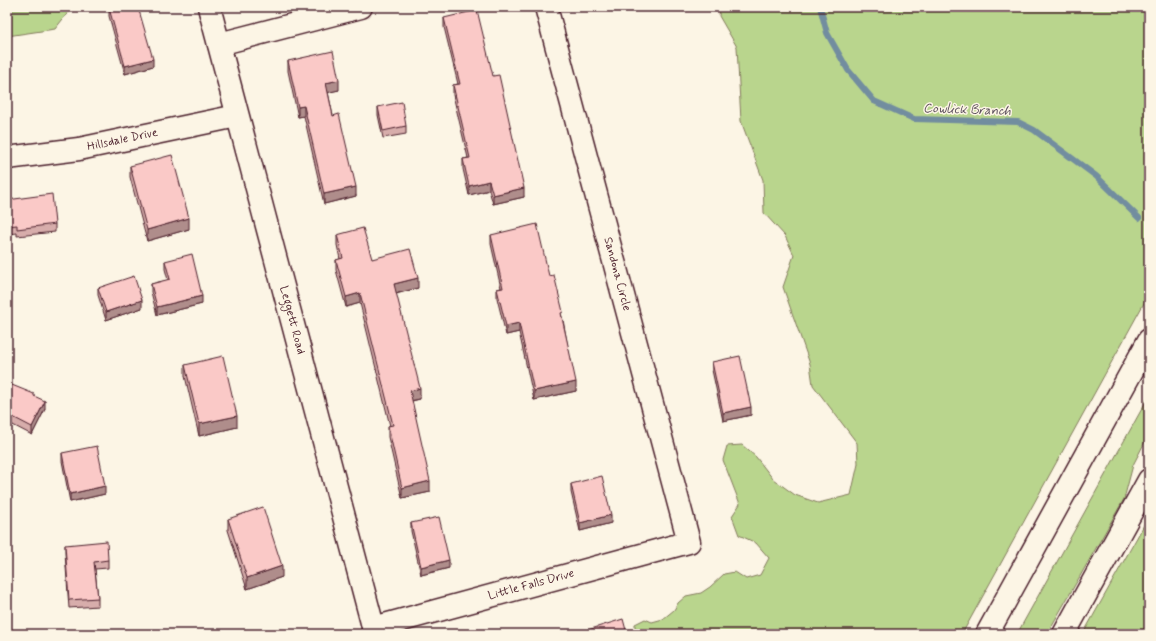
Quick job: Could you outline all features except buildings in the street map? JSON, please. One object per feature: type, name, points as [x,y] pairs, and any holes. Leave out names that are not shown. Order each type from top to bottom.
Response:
[{"type":"main road","name":"Leggett Road","points":[[209,7],[374,631]]},
{"type":"main road","points":[[219,44],[361,7]]},
{"type":"main road","name":"Sandona Circle","points":[[546,7],[689,542]]},
{"type":"main road","name":"Hillsdale Drive","points":[[7,158],[79,149],[238,116]]},
{"type":"main road","points":[[986,634],[1149,340]]},
{"type":"main road","points":[[1064,634],[1149,480]]},
{"type":"main road","name":"Little Falls Drive","points":[[374,631],[689,542]]},
{"type":"green space","points":[[7,7],[70,7],[70,10],[55,29],[7,36]]},
{"type":"green space","points":[[720,7],[1149,7],[1149,294],[962,634],[635,634],[635,624],[645,619],[652,622],[663,619],[674,610],[678,603],[686,596],[701,593],[724,574],[735,572],[746,579],[760,575],[769,558],[756,543],[739,535],[732,516],[740,504],[723,460],[727,446],[742,445],[756,457],[773,479],[795,495],[818,503],[851,495],[858,464],[857,443],[813,385],[810,364],[783,287],[794,255],[785,236],[764,213],[763,180],[741,121],[737,47],[719,16]]},
{"type":"green space","points":[[1149,396],[1149,434],[1133,465],[1124,499],[1047,634],[1017,634]]},
{"type":"green space","points":[[1149,516],[1149,634],[1083,634]]},
{"type":"waterway","name":"Cowlick Branch","points":[[820,7],[827,33],[848,70],[874,101],[914,119],[1018,122],[1034,130],[1096,176],[1139,218]]}]
